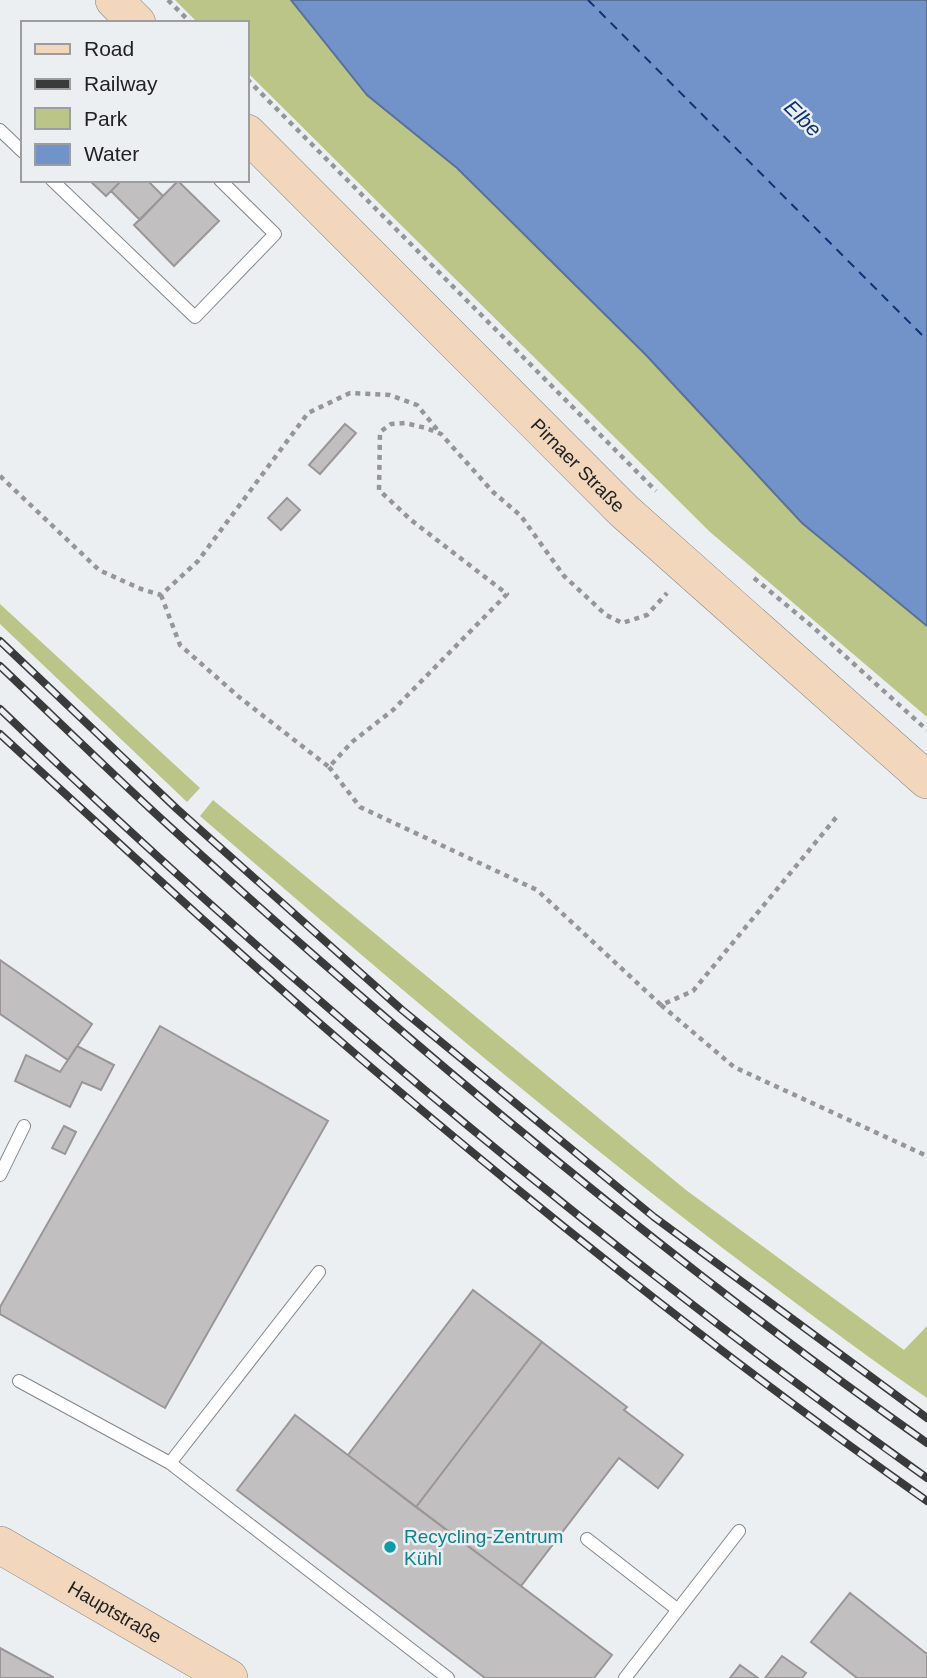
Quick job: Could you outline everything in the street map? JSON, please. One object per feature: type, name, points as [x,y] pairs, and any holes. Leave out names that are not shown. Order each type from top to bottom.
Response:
[{"type":"street","points":[[114,0],[135,21]]},
{"type":"street","name":"Pirnaer Straße","points":[[248,134],[614,502],[927,780]]},
{"type":"street","name":"Hauptstraße","points":[[0,1545],[229,1678]]},
{"type":"lane","points":[[0,130],[21,150]]},
{"type":"lane","points":[[54,182],[195,317],[275,234],[222,182]]},
{"type":"lane","points":[[0,1175],[24,1126]]},
{"type":"lane","points":[[170,1463],[319,1272]]},
{"type":"lane","points":[[19,1381],[170,1463],[448,1678]]},
{"type":"lane","points":[[625,1678],[739,1531]]},
{"type":"lane","points":[[587,1539],[678,1610]]},
{"type":"path","points":[[168,0],[189,21]]},
{"type":"path","points":[[248,80],[658,493]]},
{"type":"path","points":[[161,595],[198,561],[308,413],[350,393],[390,395],[417,405],[440,435],[493,492],[521,516],[564,576],[606,615],[622,623],[647,615],[688,568]]},
{"type":"path","points":[[329,767],[352,742],[393,710],[507,594],[411,520],[379,489],[380,432],[391,424],[405,423],[440,435]]},
{"type":"path","points":[[0,476],[99,570],[161,595]]},
{"type":"path","points":[[750,574],[927,730]]},
{"type":"path","points":[[161,595],[180,645],[239,697],[329,767],[360,807],[537,890],[661,1005],[734,1067],[927,1156]]},
{"type":"path","points":[[661,1005],[693,991],[839,814]]},
{"type":"green space","points":[[175,0],[291,0],[367,95],[456,168],[646,355],[802,523],[927,626],[927,717],[710,532],[248,73],[248,21],[196,21]]},
{"type":"green space","points":[[0,604],[200,788],[187,802],[0,624]]},
{"type":"green space","points":[[213,800],[686,1190],[904,1350],[927,1326],[927,1398],[828,1327],[623,1171],[410,996],[200,816]]},
{"type":"water","name":"Elbe","points":[[291,0],[927,0],[927,626],[802,523],[646,355],[457,168],[367,95]]},
{"type":"building","points":[[91,182],[120,182],[106,196]]},
{"type":"building","points":[[120,182],[149,182],[163,196],[140,220],[111,191]]},
{"type":"building","points":[[177,182],[219,221],[174,266],[134,225]]},
{"type":"building","points":[[345,424],[356,433],[320,474],[309,465]]},
{"type":"building","points":[[287,498],[300,510],[281,530],[268,518]]},
{"type":"building","points":[[0,960],[92,1024],[68,1060],[0,1014]]},
{"type":"building","points":[[160,1026],[328,1121],[165,1408],[0,1314],[0,1307]]},
{"type":"building","points":[[77,1046],[114,1065],[101,1090],[82,1082],[70,1107],[15,1081],[26,1055],[60,1072]]},
{"type":"building","points":[[64,1126],[76,1132],[65,1154],[52,1148]]},
{"type":"building","points":[[473,1290],[542,1342],[416,1507],[348,1455]]},
{"type":"building","points":[[542,1342],[627,1407],[624,1410],[683,1455],[658,1488],[619,1458],[521,1586],[416,1507]]},
{"type":"building","name":"Recycling-Zentrum Kühl","points":[[295,1415],[612,1655],[594,1678],[485,1678],[237,1490]]},
{"type":"building","points":[[850,1593],[927,1654],[927,1678],[857,1678],[811,1642]]},
{"type":"building","points":[[0,1648],[53,1677],[53,1678],[0,1678]]},
{"type":"building","points":[[782,1656],[806,1673],[802,1678],[765,1678]]},
{"type":"building","points":[[740,1665],[758,1678],[730,1678]]},
{"type":"ferry route","points":[[588,0],[927,340]]},
{"type":"railway","points":[[0,641],[177,809],[401,1009],[654,1217],[927,1418]]},
{"type":"railway","points":[[0,666],[259,907],[538,1146],[730,1298],[927,1443]]},
{"type":"railway","points":[[0,709],[221,914],[449,1110],[685,1299],[927,1478]]},
{"type":"railway","points":[[0,734],[178,898],[360,1058],[498,1173],[709,1341],[927,1501]]},
{"type":"place","name":"Recycling-Zentrum Kühl","points":[[390,1547]]}]
